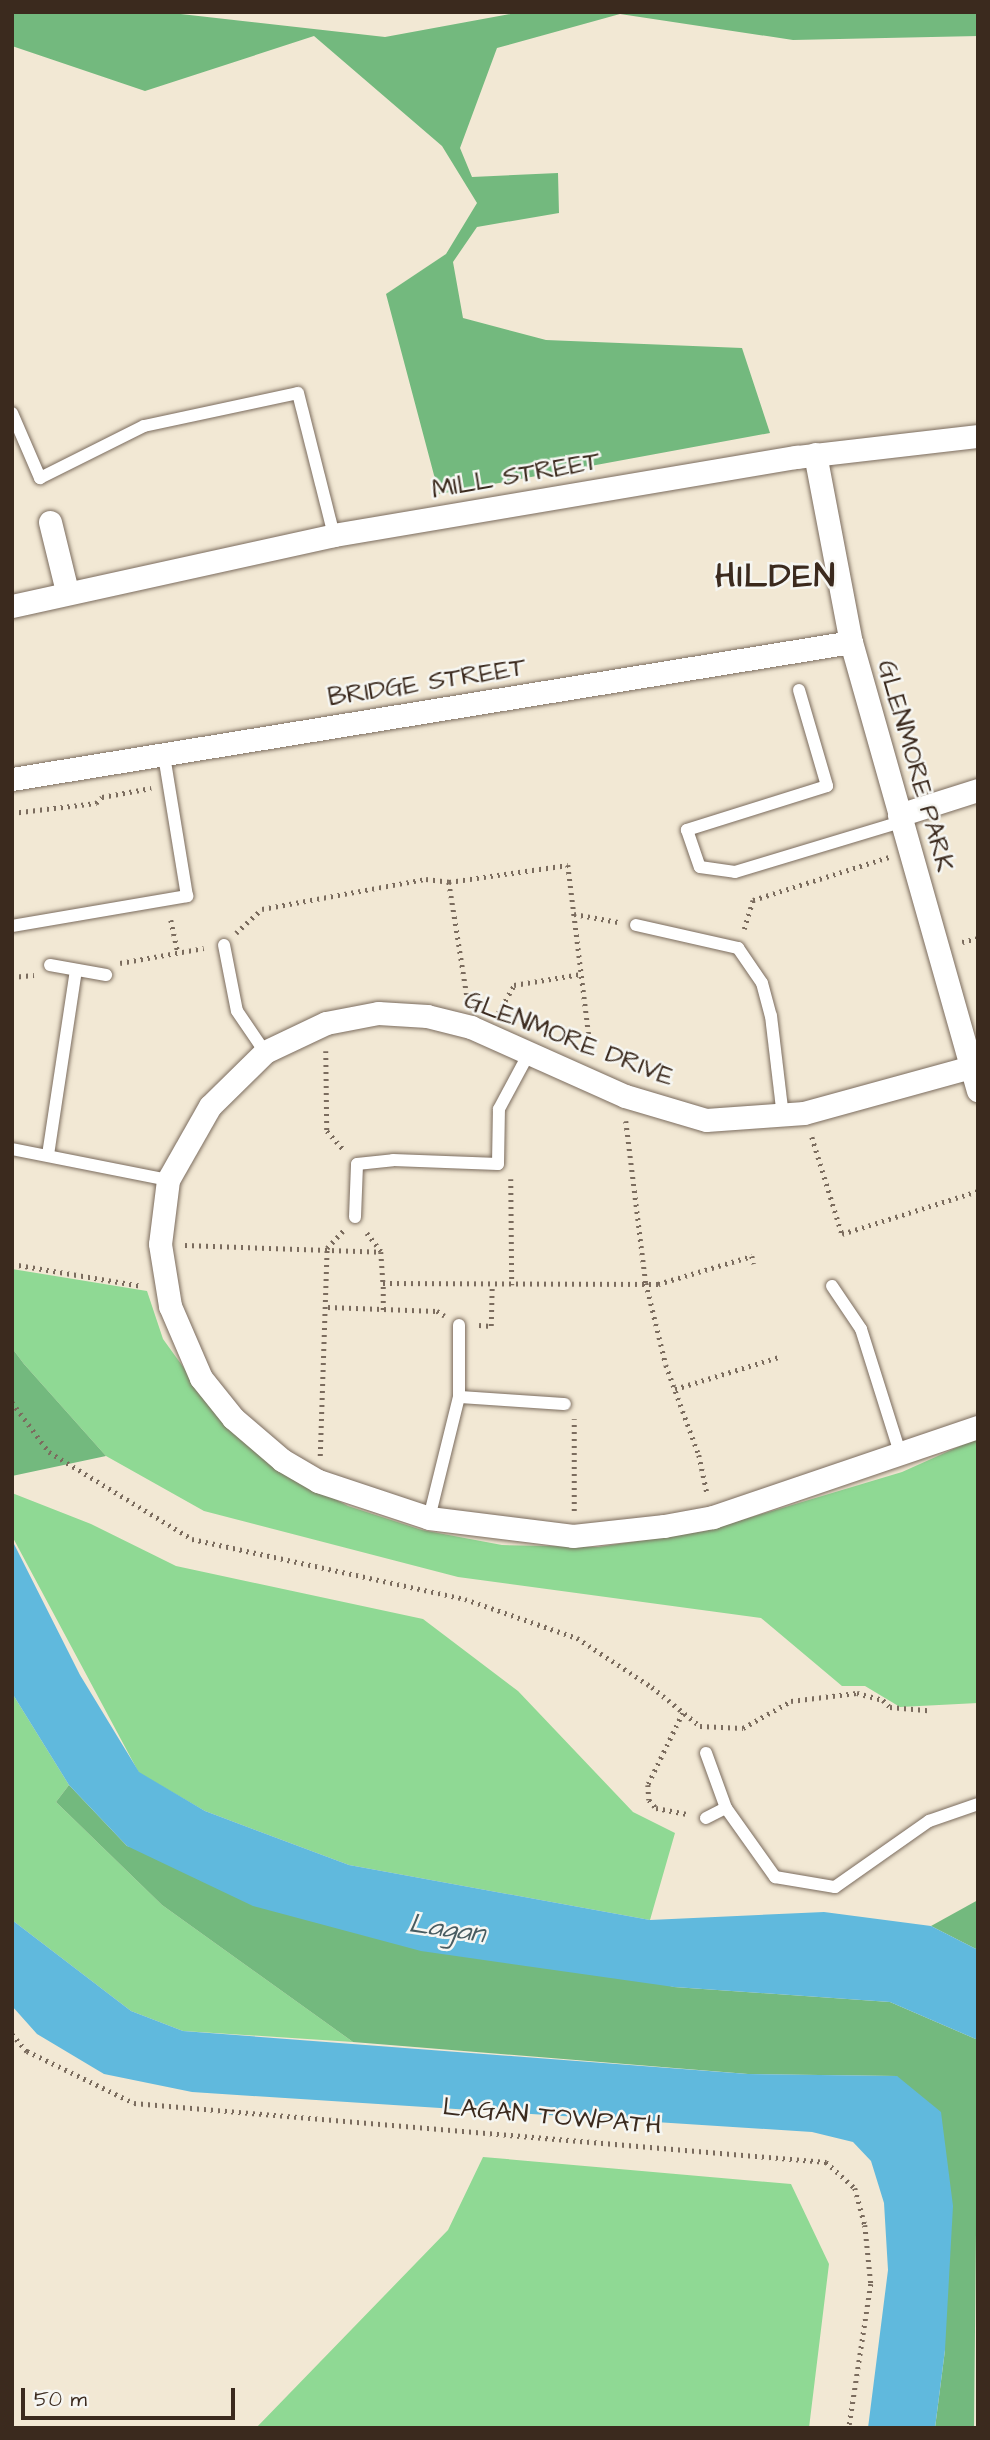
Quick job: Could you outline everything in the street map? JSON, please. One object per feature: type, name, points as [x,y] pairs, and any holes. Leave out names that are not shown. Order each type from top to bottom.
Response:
[{"type":"street","name":"MILL STREET","points":[[12,606],[334,535],[815,454],[978,436]]},
{"type":"street","name":"GLENMORE PARK","points":[[815,454],[851,642],[978,1090]]},
{"type":"street","points":[[50,522],[67,592]]},
{"type":"street","name":"BRIDGE STREET","points":[[12,779],[851,642]]},
{"type":"street","points":[[900,818],[978,790]]},
{"type":"street","name":"GLENMORE DRIVE","points":[[971,1067],[794,1114],[706,1120],[625,1096],[479,1030],[426,1016],[377,1013],[326,1023],[265,1052],[210,1106],[168,1180],[160,1244],[170,1307],[201,1378],[233,1418],[282,1460],[318,1481],[429,1518],[573,1536],[713,1517],[901,1456],[978,1427]]},
{"type":"lane","points":[[12,413],[40,478],[144,426],[298,393],[334,535]]},
{"type":"lane","points":[[799,690],[827,786],[687,830],[700,867],[734,872],[900,818]]},
{"type":"lane","points":[[12,926],[187,896],[163,755]]},
{"type":"lane","points":[[636,925],[738,948],[762,984],[794,1114]]},
{"type":"lane","points":[[224,944],[237,1011],[265,1052]]},
{"type":"lane","points":[[50,965],[106,975]]},
{"type":"lane","points":[[48,1155],[76,970]]},
{"type":"lane","points":[[355,1217],[357,1164],[393,1160],[498,1164],[499,1109],[529,1054]]},
{"type":"lane","points":[[12,1149],[168,1180]]},
{"type":"lane","points":[[832,1286],[861,1329],[901,1456]]},
{"type":"lane","points":[[429,1518],[459,1397],[459,1325]]},
{"type":"lane","points":[[459,1397],[565,1404]]},
{"type":"lane","points":[[706,1752],[726,1808],[775,1877],[835,1887],[929,1821],[978,1804]]},
{"type":"lane","points":[[706,1818],[726,1808]]},
{"type":"path","points":[[12,813],[96,803],[102,797],[169,785]]},
{"type":"path","points":[[738,948],[754,900],[910,850]]},
{"type":"path","points":[[106,975],[116,964],[224,944],[262,909],[426,879],[449,882],[568,865],[595,1083]]},
{"type":"path","points":[[449,882],[479,1030]]},
{"type":"path","points":[[574,914],[636,925]]},
{"type":"path","points":[[171,920],[178,953]]},
{"type":"path","points":[[479,1030],[514,985],[581,975]]},
{"type":"path","points":[[326,1023],[327,1131],[357,1164]]},
{"type":"path","points":[[625,1096],[646,1283],[675,1389],[699,1455],[713,1517]]},
{"type":"path","points":[[794,1114],[842,1234],[978,1191]]},
{"type":"path","points":[[498,1164],[513,1181],[512,1286]]},
{"type":"path","points":[[160,1244],[381,1252],[383,1310]]},
{"type":"path","points":[[318,1481],[328,1307],[327,1248]]},
{"type":"path","points":[[383,1283],[512,1286],[658,1284],[752,1256],[754,1264]]},
{"type":"path","points":[[12,1264],[129,1287],[166,1284]]},
{"type":"path","points":[[492,1285],[492,1305]]},
{"type":"path","points":[[328,1307],[437,1311],[459,1325]]},
{"type":"path","points":[[675,1389],[779,1357]]},
{"type":"path","points":[[12,1402],[49,1452],[192,1539],[464,1599],[577,1638],[700,1726],[743,1728],[791,1700],[857,1693],[902,1710],[928,1710]]},
{"type":"path","points":[[565,1404],[577,1424],[573,1536]]},
{"type":"path","points":[[683,1712],[648,1785],[649,1800],[656,1808],[706,1818]]},
{"type":"path","name":"LAGAN TOWPATH","points":[[12,2034],[27,2051],[134,2103],[826,2162],[855,2188],[872,2284],[849,2428]]},
{"type":"green space","points":[[12,12],[163,12],[385,37],[521,12],[978,12],[978,36],[793,40],[620,14],[497,48],[460,148],[472,177],[558,173],[559,213],[477,227],[453,262],[463,318],[546,340],[742,348],[770,433],[439,494],[386,294],[446,254],[477,203],[442,146],[314,36],[145,91],[12,46]]},
{"type":"green space","points":[[12,1269],[147,1291],[163,1339],[215,1411],[279,1470],[348,1506],[422,1530],[502,1545],[598,1547],[705,1531],[902,1472],[978,1438],[978,1703],[900,1707],[865,1686],[842,1686],[761,1618],[458,1577],[204,1511],[106,1456],[24,1364],[12,1348]]},
{"type":"green space","points":[[12,1348],[24,1364],[106,1456],[12,1476]]},
{"type":"green space","points":[[12,1493],[91,1524],[176,1566],[423,1619],[518,1691],[633,1812],[675,1833],[650,1920],[349,1865],[205,1811],[139,1773],[12,1536]]},
{"type":"green space","points":[[12,1693],[69,1785],[56,1802],[162,1905],[353,2042],[183,2031],[131,2011],[12,1920]]},
{"type":"green space","points":[[69,1785],[127,1846],[674,1987],[890,2002],[978,2040],[974,2428],[935,2428],[945,2350],[897,2076],[748,2074],[353,2042],[162,1905],[56,1802]]},
{"type":"green space","points":[[978,1900],[978,1950],[931,1926]]},
{"type":"green space","points":[[483,2157],[791,2184],[829,2264],[809,2428],[256,2428],[448,2230]]},
{"type":"water","name":"Lagan","points":[[12,1540],[80,1675],[139,1772],[205,1811],[349,1865],[650,1920],[824,1912],[931,1926],[978,1950],[978,2040],[890,2002],[674,1987],[421,1951],[253,1906],[127,1846],[69,1785],[12,1693]]},
{"type":"water","points":[[12,1920],[131,2011],[183,2031],[748,2074],[897,2076],[941,2112],[953,2206],[945,2350],[935,2428],[868,2428],[888,2270],[884,2203],[871,2161],[853,2142],[812,2132],[192,2092],[104,2074],[37,2034],[12,2006]]},
{"type":"district","name":"HILDEN","points":[[776,577]]}]
